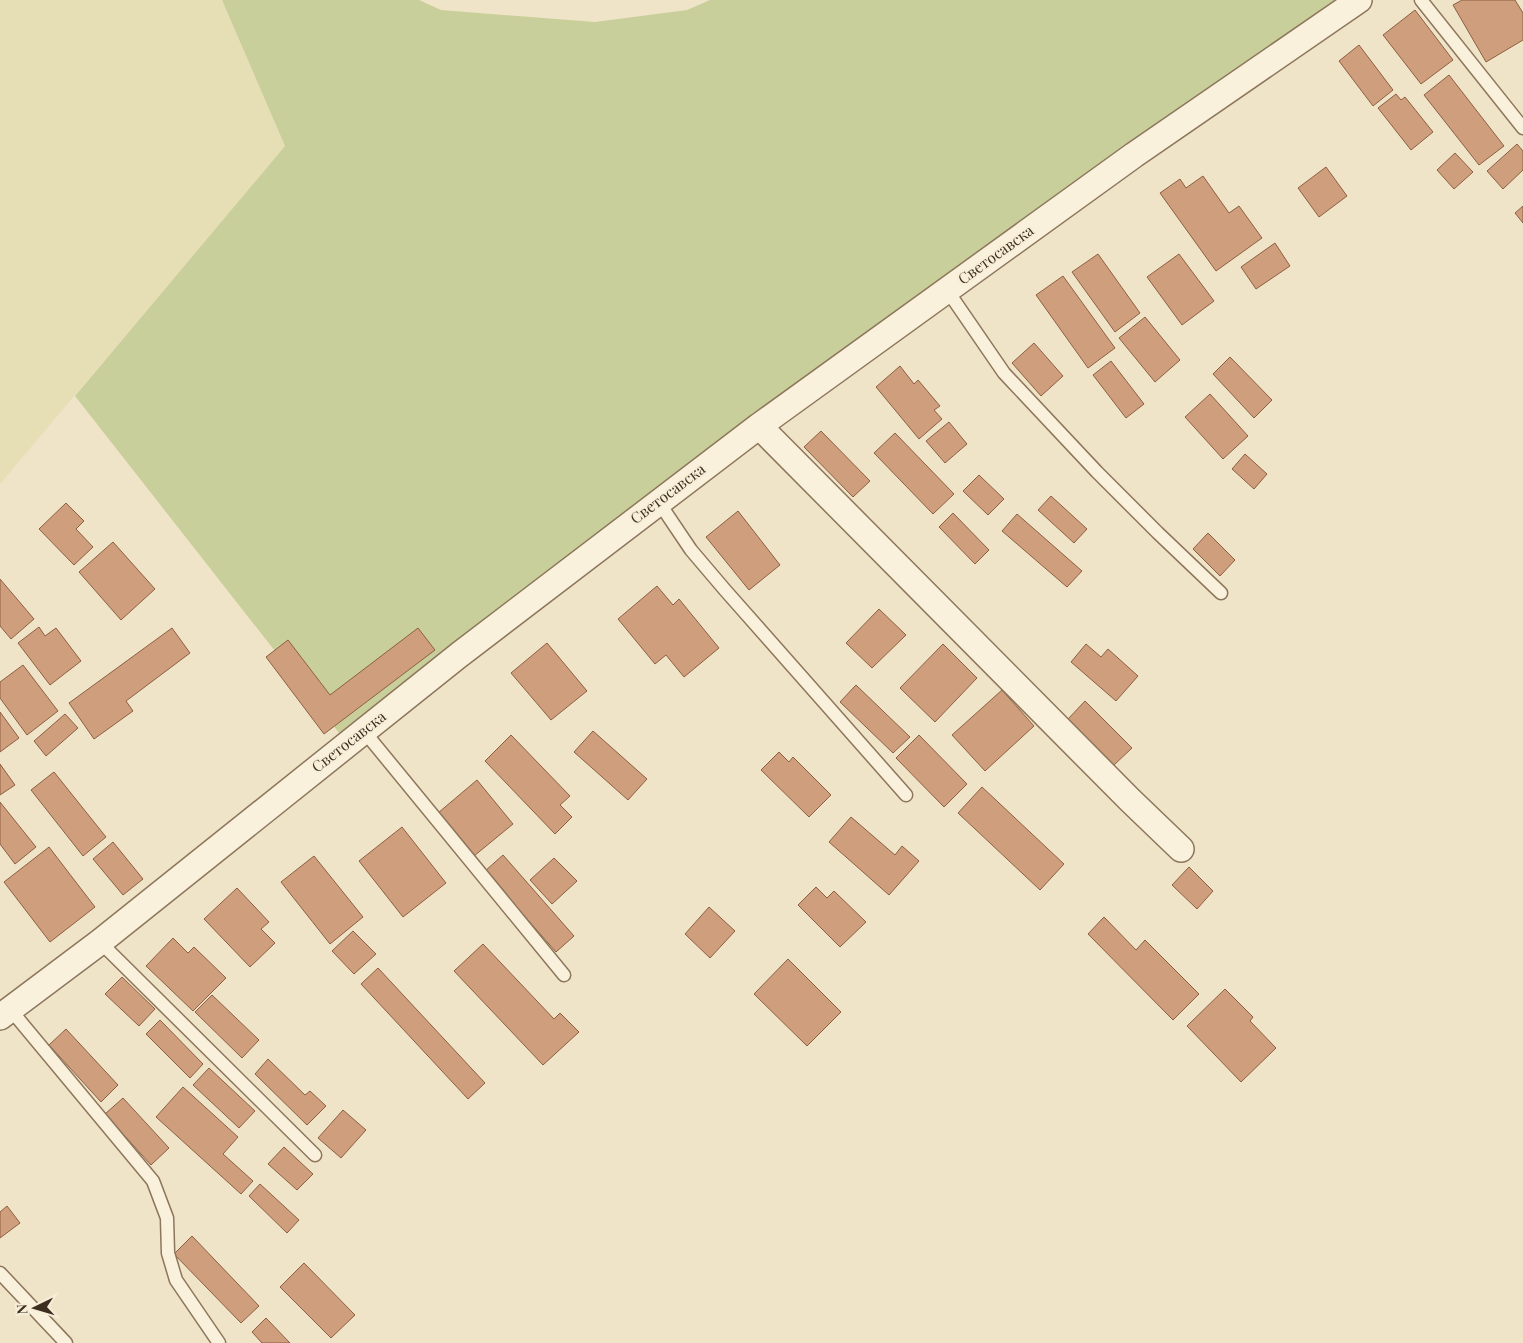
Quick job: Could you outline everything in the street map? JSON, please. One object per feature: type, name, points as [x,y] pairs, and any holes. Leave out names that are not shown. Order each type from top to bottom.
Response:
[{"type":"street","name":"Светосавска","points":[[5,1013],[100,942],[363,730],[658,501],[758,426],[1143,150],[1359,0]]},
{"type":"street","points":[[758,426],[1181,849]]},
{"type":"lane","points":[[1420,0],[1523,128]]},
{"type":"lane","points":[[947,290],[1004,373],[1158,534],[1221,593]]},
{"type":"lane","points":[[658,501],[691,550],[906,795]]},
{"type":"lane","points":[[363,730],[564,976]]},
{"type":"lane","points":[[100,942],[315,1155]]},
{"type":"lane","points":[[5,1013],[153,1181],[167,1218],[168,1252],[176,1280],[219,1343]]},
{"type":"lane","points":[[0,1273],[66,1343]]},
{"type":"shaded area","points":[[0,0],[222,0],[285,146],[0,484]]},
{"type":"green space","points":[[222,0],[419,0],[441,10],[595,22],[687,10],[710,0],[1359,0],[347,743],[75,396],[285,146]]},
{"type":"building","points":[[1462,0],[1515,0],[1523,13],[1523,40],[1486,62],[1453,5]]},
{"type":"building","points":[[1415,10],[1453,60],[1421,84],[1383,35]]},
{"type":"building","points":[[1359,45],[1393,90],[1373,106],[1339,61]]},
{"type":"building","points":[[1449,75],[1504,146],[1479,165],[1424,95]]},
{"type":"building","points":[[1396,94],[1401,100],[1405,97],[1433,132],[1411,150],[1378,108]]},
{"type":"building","points":[[1517,144],[1523,151],[1523,170],[1503,189],[1487,171]]},
{"type":"building","points":[[1455,153],[1473,172],[1454,189],[1437,170]]},
{"type":"building","points":[[1326,167],[1347,196],[1319,217],[1298,188]]},
{"type":"building","points":[[1203,176],[1229,213],[1239,206],[1262,238],[1216,271],[1160,193],[1180,179],[1186,188]]},
{"type":"building","points":[[1523,206],[1523,223],[1515,213]]},
{"type":"building","points":[[1275,243],[1290,266],[1256,289],[1241,267]]},
{"type":"building","points":[[1098,254],[1140,313],[1115,332],[1072,272]]},
{"type":"building","points":[[1179,254],[1214,301],[1182,325],[1147,277]]},
{"type":"building","points":[[1063,276],[1115,348],[1088,368],[1036,295]]},
{"type":"building","points":[[1145,317],[1180,360],[1155,382],[1119,338]]},
{"type":"building","points":[[1034,343],[1063,376],[1041,396],[1012,363]]},
{"type":"building","points":[[1230,357],[1272,400],[1254,418],[1213,374]]},
{"type":"building","points":[[1111,361],[1144,404],[1126,418],[1093,375]]},
{"type":"building","points":[[900,366],[914,384],[918,380],[940,406],[934,410],[942,419],[919,439],[876,387]]},
{"type":"building","points":[[1210,394],[1248,436],[1223,459],[1185,417]]},
{"type":"building","points":[[949,422],[967,444],[945,463],[926,441]]},
{"type":"building","points":[[821,431],[870,481],[853,497],[804,447]]},
{"type":"building","points":[[895,433],[954,494],[933,514],[874,453]]},
{"type":"building","points":[[1245,454],[1267,474],[1254,489],[1232,469]]},
{"type":"building","points":[[979,475],[1004,499],[988,515],[963,491]]},
{"type":"building","points":[[1051,496],[1087,529],[1074,543],[1038,510]]},
{"type":"building","points":[[66,503],[84,521],[76,529],[93,547],[74,565],[39,529]]},
{"type":"building","points":[[738,511],[780,565],[749,590],[706,537]]},
{"type":"building","points":[[953,513],[989,550],[975,564],[939,527]]},
{"type":"building","points":[[1017,514],[1082,571],[1067,587],[1002,531]]},
{"type":"building","points":[[1208,533],[1235,560],[1220,576],[1193,549]]},
{"type":"building","points":[[113,542],[155,589],[121,620],[79,572]]},
{"type":"building","points":[[0,579],[34,619],[11,639],[0,626]]},
{"type":"building","points":[[657,586],[673,605],[679,599],[719,648],[684,677],[666,655],[655,664],[618,619]]},
{"type":"building","points":[[879,609],[906,635],[872,668],[846,643]]},
{"type":"building","points":[[39,627],[45,636],[56,628],[81,661],[50,685],[18,643]]},
{"type":"building","points":[[172,628],[190,653],[126,701],[133,711],[94,739],[69,703]]},
{"type":"building","points":[[418,628],[435,650],[324,734],[266,657],[288,640],[330,695]]},
{"type":"building","points":[[547,643],[587,691],[551,720],[511,673]]},
{"type":"building","points":[[943,644],[977,678],[935,722],[900,688]]},
{"type":"building","points":[[1086,644],[1101,657],[1108,649],[1138,676],[1116,701],[1071,662]]},
{"type":"building","points":[[23,665],[58,711],[27,735],[0,698],[0,682]]},
{"type":"building","points":[[856,685],[910,737],[893,753],[840,702]]},
{"type":"building","points":[[1002,690],[1034,726],[985,771],[952,735]]},
{"type":"building","points":[[1085,701],[1132,748],[1114,765],[1068,719]]},
{"type":"building","points":[[0,712],[19,738],[0,752]]},
{"type":"building","points":[[65,714],[78,728],[46,756],[34,741]]},
{"type":"building","points":[[593,731],[647,779],[628,800],[574,752]]},
{"type":"building","points":[[511,735],[570,796],[560,805],[572,817],[555,834],[485,761]]},
{"type":"building","points":[[919,735],[967,784],[944,807],[896,758]]},
{"type":"building","points":[[779,752],[789,762],[793,757],[831,795],[809,817],[761,770]]},
{"type":"building","points":[[0,764],[15,785],[0,795]]},
{"type":"building","points":[[54,772],[106,837],[83,856],[31,790]]},
{"type":"building","points":[[477,780],[513,824],[474,856],[438,813]]},
{"type":"building","points":[[982,787],[1064,864],[1040,890],[958,813]]},
{"type":"building","points":[[0,802],[36,847],[15,864],[0,844]]},
{"type":"building","points":[[851,817],[895,855],[902,846],[919,861],[889,895],[829,842]]},
{"type":"building","points":[[402,827],[446,883],[403,917],[359,861]]},
{"type":"building","points":[[113,842],[143,879],[123,895],[93,859]]},
{"type":"building","points":[[49,847],[95,907],[50,942],[4,882]]},
{"type":"building","points":[[503,855],[574,936],[556,952],[485,871]]},
{"type":"building","points":[[314,856],[363,917],[330,944],[281,882]]},
{"type":"building","points":[[554,858],[577,881],[552,904],[530,880]]},
{"type":"building","points":[[1189,867],[1213,891],[1197,909],[1172,885]]},
{"type":"building","points":[[816,887],[827,898],[834,891],[866,922],[840,947],[798,905]]},
{"type":"building","points":[[237,888],[269,922],[261,929],[275,943],[250,967],[204,919]]},
{"type":"building","points":[[709,907],[735,931],[710,958],[685,934]]},
{"type":"building","points":[[1104,917],[1136,950],[1145,940],[1199,994],[1173,1020],[1088,934]]},
{"type":"building","points":[[353,931],[376,954],[354,974],[332,951]]},
{"type":"building","points":[[173,938],[188,953],[194,947],[226,978],[193,1011],[146,966]]},
{"type":"building","points":[[483,944],[554,1019],[560,1013],[579,1032],[543,1065],[454,971]]},
{"type":"building","points":[[788,959],[841,1012],[807,1046],[754,994]]},
{"type":"building","points":[[378,968],[485,1083],[468,1099],[361,984]]},
{"type":"building","points":[[122,977],[155,1009],[139,1026],[105,994]]},
{"type":"building","points":[[1225,989],[1253,1017],[1250,1021],[1276,1048],[1241,1082],[1187,1026]]},
{"type":"building","points":[[212,995],[259,1040],[242,1058],[195,1012]]},
{"type":"building","points":[[160,1020],[203,1064],[190,1078],[146,1034]]},
{"type":"building","points":[[66,1029],[118,1085],[101,1102],[49,1045]]},
{"type":"building","points":[[268,1059],[305,1095],[310,1091],[326,1106],[307,1125],[255,1074]]},
{"type":"building","points":[[209,1068],[255,1111],[239,1128],[193,1085]]},
{"type":"building","points":[[183,1087],[238,1137],[223,1154],[253,1181],[241,1194],[156,1117]]},
{"type":"building","points":[[123,1098],[169,1148],[151,1165],[105,1114]]},
{"type":"building","points":[[343,1110],[366,1130],[341,1158],[318,1138]]},
{"type":"building","points":[[284,1147],[313,1174],[297,1190],[268,1164]]},
{"type":"building","points":[[260,1184],[299,1220],[287,1233],[249,1196]]},
{"type":"building","points":[[7,1206],[20,1223],[0,1238],[0,1212]]},
{"type":"building","points":[[192,1236],[259,1306],[241,1323],[174,1254]]},
{"type":"building","points":[[304,1263],[355,1315],[331,1338],[280,1287]]},
{"type":"building","points":[[266,1318],[290,1343],[262,1343],[252,1332]]}]
